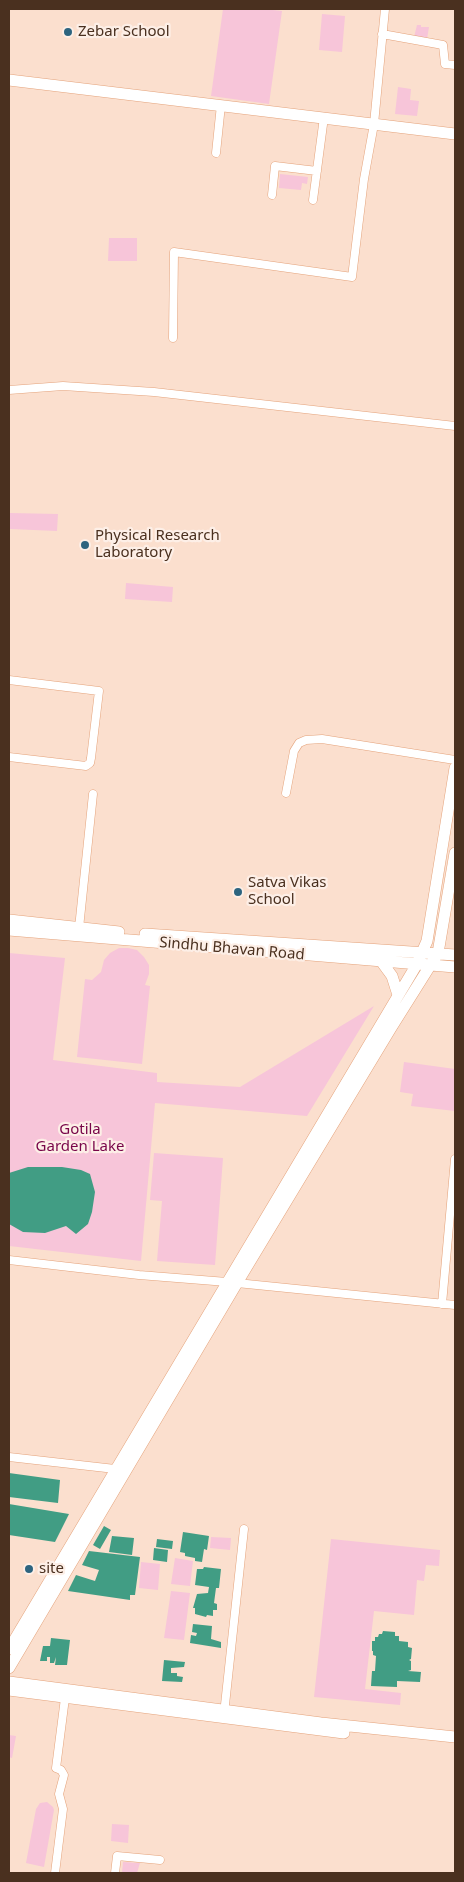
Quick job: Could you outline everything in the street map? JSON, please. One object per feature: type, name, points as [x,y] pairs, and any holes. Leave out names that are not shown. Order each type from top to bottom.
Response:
[{"type":"main road","points":[[9,80],[455,134]]},
{"type":"main road","points":[[9,1668],[423,952],[455,768]]},
{"type":"main road","points":[[9,1649],[115,1469],[438,953],[455,853]]},
{"type":"main road","name":"Sindhu Bhavan Road","points":[[9,920],[126,933],[455,955]]},
{"type":"main road","name":"Sindhu Bhavan Road","points":[[9,930],[455,967]]},
{"type":"main road","points":[[381,961],[392,976],[398,995]]},
{"type":"main road","points":[[9,1682],[224,1714],[318,1731],[455,1745]]},
{"type":"main road","points":[[9,1690],[65,1698],[455,1738]]},
{"type":"street","points":[[173,338],[174,252],[352,277],[364,179],[374,124],[385,9]]},
{"type":"street","points":[[382,34],[443,45],[445,64],[455,65]]},
{"type":"street","points":[[216,153],[221,105]]},
{"type":"street","points":[[312,200],[324,117]]},
{"type":"street","points":[[272,195],[275,166],[317,170]]},
{"type":"street","points":[[9,390],[63,386],[154,392],[455,426]]},
{"type":"street","points":[[9,680],[99,691],[91,758],[90,763],[86,766],[9,756]]},
{"type":"street","points":[[286,793],[294,751],[299,744],[306,740],[331,740],[455,760]]},
{"type":"street","points":[[79,928],[93,794]]},
{"type":"street","points":[[442,1304],[455,1159]]},
{"type":"street","points":[[9,1260],[139,1275],[232,1282],[455,1305]]},
{"type":"street","points":[[9,1457],[115,1469]]},
{"type":"street","points":[[224,1714],[244,1530]]},
{"type":"street","points":[[55,1873],[62,1809],[59,1794],[64,1775],[61,1770],[56,1768],[65,1698]]},
{"type":"street","points":[[115,1873],[117,1856],[160,1860]]},
{"type":"green space","points":[[223,9],[282,11],[269,104],[211,96]]},
{"type":"green space","points":[[322,14],[345,16],[342,52],[319,50]]},
{"type":"green space","points":[[417,25],[429,27],[427,39],[414,37]]},
{"type":"green space","points":[[398,87],[411,89],[410,100],[419,101],[417,116],[395,114]]},
{"type":"green space","points":[[280,174],[308,177],[307,184],[302,183],[301,190],[279,188]]},
{"type":"green space","points":[[109,238],[137,238],[137,261],[108,261]]},
{"type":"green space","points":[[10,513],[58,514],[57,531],[10,529]]},
{"type":"green space","points":[[126,583],[173,587],[172,602],[125,599]]},
{"type":"green space","points":[[119,948],[137,950],[149,965],[149,974],[145,985],[150,986],[142,1064],[77,1057],[85,979],[92,980],[101,972],[104,960],[110,953]]},
{"type":"green space","name":"Gotila Garden Lake","points":[[9,953],[65,958],[53,1060],[157,1073],[157,1082],[240,1087],[374,1006],[307,1116],[155,1103],[141,1261],[9,1246]]},
{"type":"green space","points":[[404,1062],[455,1069],[455,1111],[411,1106],[413,1094],[400,1092]]},
{"type":"green space","points":[[154,1153],[223,1158],[215,1265],[157,1261],[162,1201],[150,1200]]},
{"type":"green space","points":[[211,1537],[231,1538],[230,1550],[210,1548]]},
{"type":"green space","points":[[331,1539],[440,1550],[439,1566],[426,1565],[424,1581],[417,1580],[414,1615],[374,1611],[365,1689],[401,1693],[400,1705],[314,1697]]},
{"type":"green space","points":[[175,1558],[193,1561],[190,1586],[171,1584]]},
{"type":"green space","points":[[141,1562],[160,1564],[158,1590],[139,1588]]},
{"type":"green space","points":[[171,1591],[190,1593],[184,1640],[164,1638]]},
{"type":"green space","points":[[9,1735],[16,1736],[12,1758],[9,1757]]},
{"type":"green space","points":[[47,1802],[54,1810],[44,1867],[26,1863],[36,1809],[40,1803]]},
{"type":"green space","points":[[112,1824],[129,1825],[128,1843],[111,1841]]},
{"type":"green space","points":[[123,1862],[140,1863],[137,1873],[122,1873]]},
{"type":"water","points":[[28,1167],[62,1167],[81,1170],[90,1174],[95,1192],[88,1224],[76,1234],[66,1226],[45,1233],[23,1232],[9,1224],[9,1173]]},
{"type":"water","points":[[9,1473],[60,1480],[58,1503],[9,1497]]},
{"type":"water","points":[[9,1504],[69,1514],[55,1542],[9,1535]]},
{"type":"water","points":[[104,1526],[111,1530],[100,1549],[93,1545]]},
{"type":"water","points":[[183,1532],[209,1536],[207,1550],[204,1549],[202,1562],[195,1561],[195,1558],[185,1556],[185,1553],[180,1552]]},
{"type":"water","points":[[112,1536],[134,1538],[132,1555],[109,1552]]},
{"type":"water","points":[[157,1539],[173,1541],[172,1549],[156,1547]]},
{"type":"water","points":[[154,1548],[168,1550],[167,1562],[153,1560]]},
{"type":"water","points":[[89,1551],[140,1557],[135,1595],[130,1595],[130,1600],[68,1591],[76,1575],[95,1581],[99,1570],[82,1565]]},
{"type":"water","points":[[204,1567],[221,1569],[219,1588],[216,1588],[214,1603],[217,1604],[217,1610],[213,1610],[213,1616],[207,1615],[206,1617],[195,1614],[195,1608],[193,1608],[197,1594],[208,1593],[209,1587],[195,1585],[197,1569],[203,1569]]},
{"type":"water","points":[[193,1624],[212,1626],[211,1639],[221,1642],[221,1648],[190,1643],[191,1635],[196,1636],[197,1633],[192,1632]]},
{"type":"water","points":[[383,1631],[395,1632],[395,1636],[399,1636],[399,1641],[408,1642],[408,1647],[412,1648],[411,1659],[409,1660],[411,1661],[411,1670],[408,1671],[421,1672],[420,1682],[397,1681],[397,1687],[371,1686],[376,1656],[373,1655],[372,1641],[375,1641],[375,1637],[382,1634]]},
{"type":"water","points":[[51,1638],[70,1640],[67,1665],[55,1665],[56,1657],[54,1663],[50,1663],[50,1657],[47,1657],[47,1661],[40,1661],[43,1646],[50,1646]]},
{"type":"water","points":[[164,1660],[185,1662],[184,1667],[171,1668],[171,1673],[177,1673],[177,1676],[183,1677],[182,1682],[162,1681]]},
{"type":"place","name":"Zebar School","points":[[68,32]]},
{"type":"place","name":"Physical Research Laboratory","points":[[85,545]]},
{"type":"place","name":"Satva Vikas School","points":[[238,892]]},
{"type":"place","name":"site","points":[[29,1569]]}]
